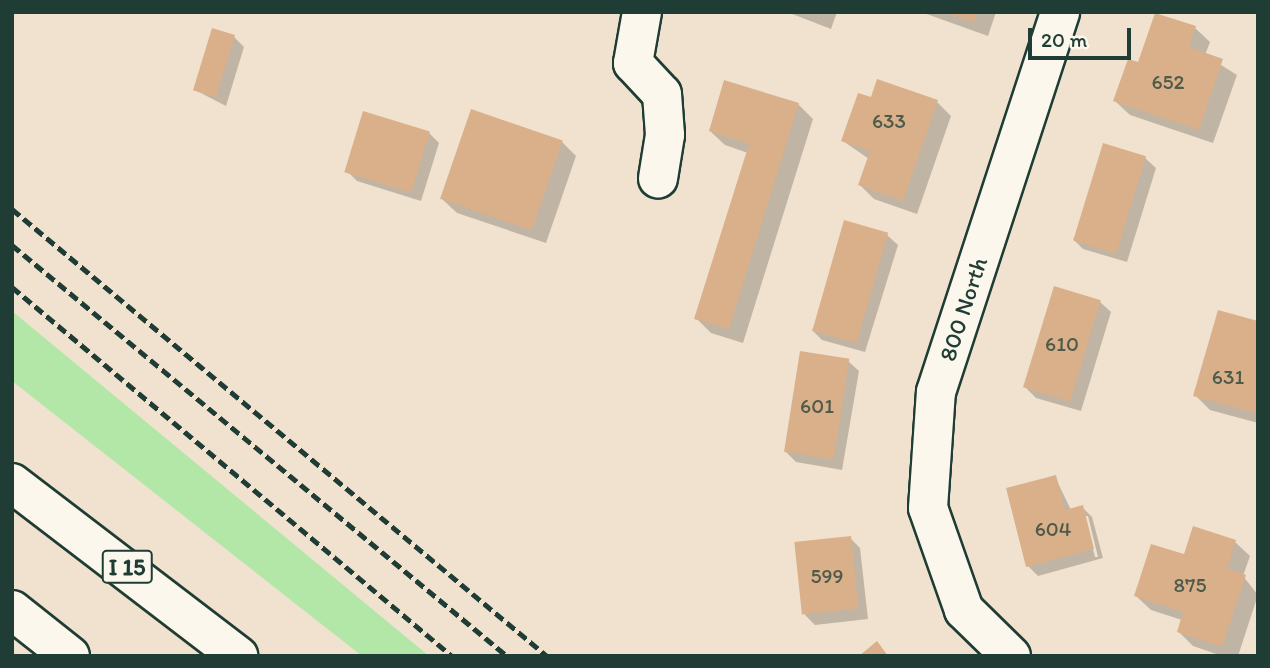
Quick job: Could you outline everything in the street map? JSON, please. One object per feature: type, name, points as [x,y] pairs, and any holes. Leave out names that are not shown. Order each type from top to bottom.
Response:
[{"type":"main road","points":[[642,12],[633,63],[662,94],[665,135],[658,178]]},
{"type":"main road","name":"800 North","points":[[1011,656],[964,610],[928,508],[936,392],[1060,12]]},
{"type":"main road","name":"I 15","points":[[12,483],[239,656]]},
{"type":"main road","points":[[12,610],[70,656]]},
{"type":"green space","points":[[12,311],[429,656],[362,656],[12,381]]},
{"type":"building","points":[[945,12],[977,12],[974,23]]},
{"type":"building","points":[[1155,13],[1196,26],[1189,47],[1223,59],[1199,130],[1113,101],[1128,59],[1138,62]]},
{"type":"building","points":[[212,28],[235,35],[216,97],[193,90]]},
{"type":"building","points":[[877,79],[938,100],[903,201],[858,185],[870,151],[841,141],[858,93],[871,97]]},
{"type":"building","points":[[724,80],[799,103],[729,329],[694,319],[749,144],[709,131]]},
{"type":"building","points":[[471,109],[563,141],[532,230],[440,199]]},
{"type":"building","points":[[363,111],[430,131],[411,193],[344,172]]},
{"type":"building","points":[[1103,143],[1146,156],[1116,254],[1073,241]]},
{"type":"building","points":[[844,220],[888,233],[857,343],[812,331]]},
{"type":"building","points":[[1054,286],[1101,300],[1070,402],[1023,387]]},
{"type":"building","points":[[1218,310],[1258,321],[1258,414],[1193,396]]},
{"type":"building","points":[[800,351],[849,359],[833,460],[784,452]]},
{"type":"building","points":[[1056,475],[1065,510],[1083,505],[1094,549],[1026,567],[1006,488]]},
{"type":"building","points":[[1193,526],[1236,540],[1227,568],[1246,575],[1222,647],[1177,632],[1183,612],[1134,596],[1151,544],[1184,554]]},
{"type":"building","points":[[851,536],[859,609],[802,615],[794,542]]},
{"type":"building","points":[[877,641],[888,656],[859,656]]},
{"type":"railway","points":[[12,209],[547,656]]},
{"type":"railway","points":[[12,245],[507,656]]},
{"type":"railway","points":[[12,287],[452,656]]}]
